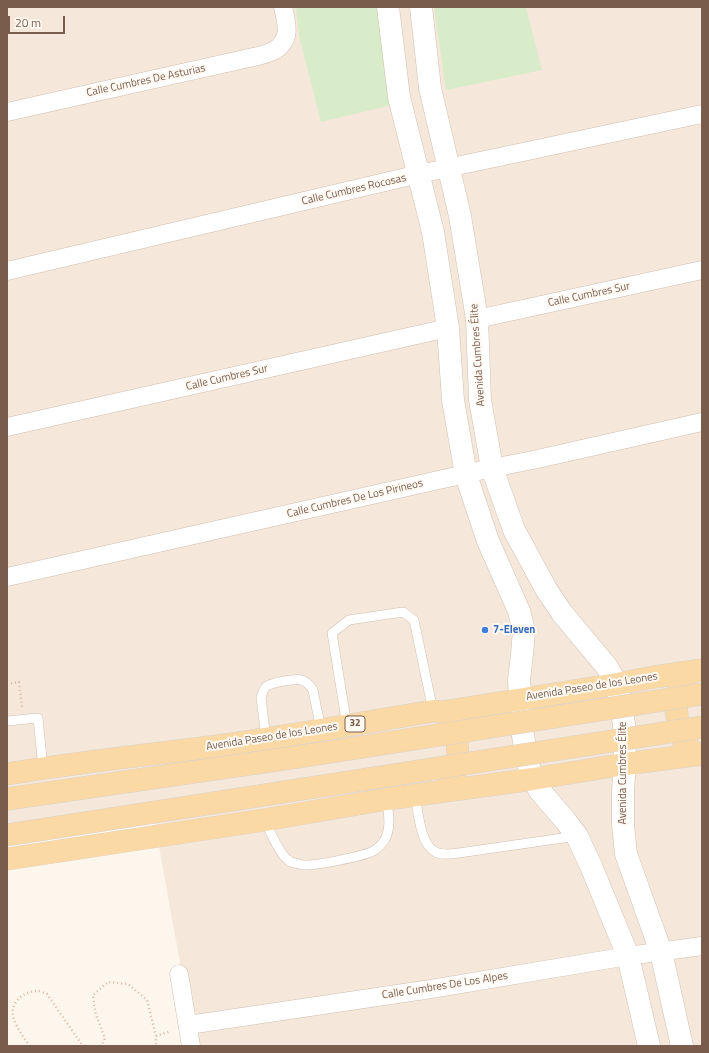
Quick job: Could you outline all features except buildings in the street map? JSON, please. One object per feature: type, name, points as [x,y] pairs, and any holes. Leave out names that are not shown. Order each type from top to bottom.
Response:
[{"type":"main road","name":"Avenida Paseo de los Leones","points":[[7,774],[43,768],[219,746],[701,670]]},
{"type":"main road","points":[[700,754],[688,746],[683,740],[678,723],[676,702],[679,687],[687,678],[701,670]]},
{"type":"main road","points":[[7,799],[304,756],[702,694]]},
{"type":"main road","points":[[438,712],[450,719],[454,726],[457,741],[456,772],[449,784],[439,791]]},
{"type":"main road","points":[[7,835],[702,727]]},
{"type":"main road","points":[[7,859],[264,820],[439,791],[533,779],[625,764],[700,754]]},
{"type":"street","name":"Calle Cumbres De Asturias","points":[[7,112],[258,56],[273,51],[282,45],[287,32],[288,25],[283,7]]},
{"type":"street","points":[[388,7],[399,97],[433,232],[448,328],[453,400],[466,475],[488,541],[519,610],[524,631],[519,680],[522,730],[528,764],[533,779],[540,791],[577,836],[591,866],[628,956],[649,1046]]},
{"type":"street","name":"Avenida Cumbres Élite","points":[[421,7],[430,88],[460,216],[477,320],[480,400],[492,468],[514,530],[546,589],[562,613],[607,667],[617,684],[624,724],[625,764],[623,825],[626,854],[661,952],[682,1046]]},
{"type":"street","name":"Calle Cumbres Rocosas","points":[[7,271],[419,174],[702,114]]},
{"type":"street","name":"Calle Cumbres Sur","points":[[477,320],[702,270]]},
{"type":"street","name":"Calle Cumbres Sur","points":[[7,427],[448,328]]},
{"type":"street","name":"Calle Cumbres De Los Pirineos","points":[[7,577],[702,422]]},
{"type":"street","name":"Calle Cumbres De Los Alpes","points":[[188,1025],[431,989],[628,956],[702,946]]},
{"type":"street","points":[[179,974],[191,1046]]},
{"type":"lane","points":[[347,726],[332,633],[348,620],[403,612],[414,620],[438,712]]},
{"type":"lane","points":[[266,738],[261,698],[263,692],[266,687],[271,684],[300,679],[305,681],[313,690],[321,730]]},
{"type":"lane","points":[[7,721],[38,718],[43,768]]},
{"type":"lane","points":[[415,795],[422,833],[428,845],[434,851],[442,854],[459,853],[577,836]]},
{"type":"lane","points":[[264,820],[275,842],[291,862],[302,865],[315,864],[363,855],[375,850],[384,842],[389,832],[387,799]]},
{"type":"path","points":[[7,684],[19,682],[23,719]]},
{"type":"path","points":[[100,1046],[105,1038],[95,1012],[94,995],[108,982],[128,984],[147,1000],[156,1036],[156,1046]]},
{"type":"path","points":[[30,1046],[22,1036],[13,1015],[14,1003],[23,995],[38,991],[47,994],[82,1045],[86,1046]]},
{"type":"shaded area","points":[[7,7],[702,7],[702,1046],[195,1046],[152,808],[7,825]]},
{"type":"green space","points":[[296,7],[380,7],[396,104],[321,122],[299,36]]},
{"type":"green space","points":[[434,7],[526,7],[542,70],[446,90]]},
{"type":"place","name":"7-Eleven","points":[[485,630]]}]
